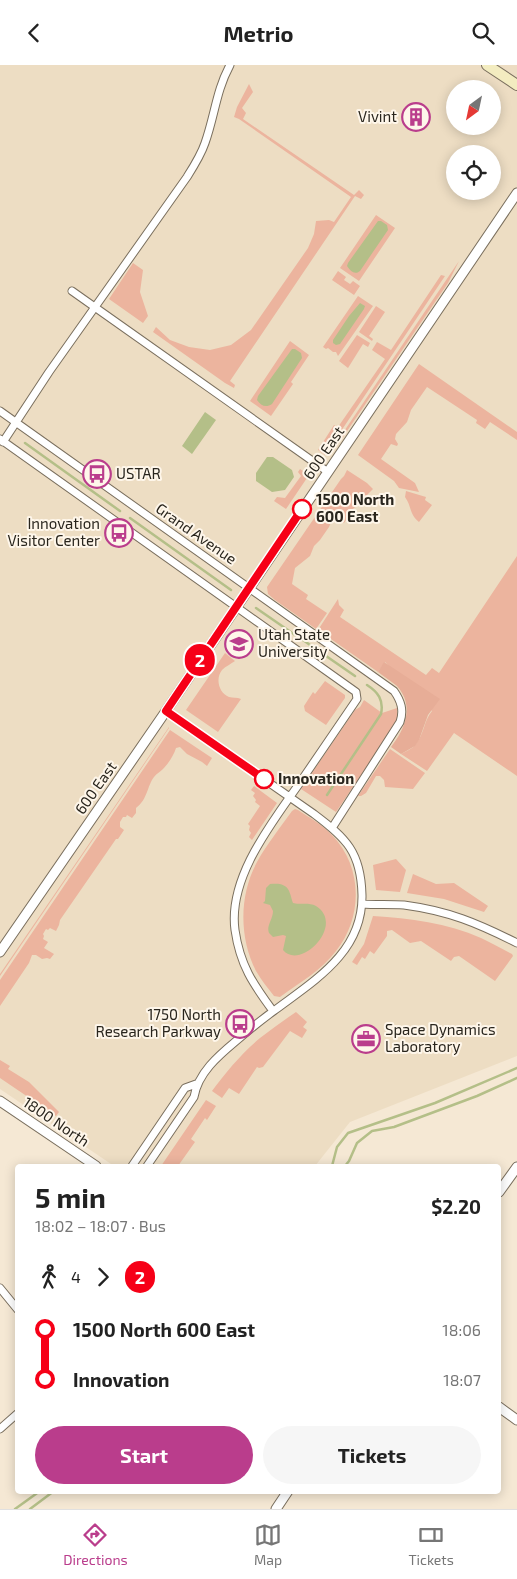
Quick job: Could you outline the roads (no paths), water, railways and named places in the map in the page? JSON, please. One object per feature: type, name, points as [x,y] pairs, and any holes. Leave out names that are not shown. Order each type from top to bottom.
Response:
[{"type":"main road","points":[[488,65],[517,85]]},
{"type":"street","points":[[230,65],[222,79],[205,144],[198,159],[1,441],[353,689],[358,695],[252,856],[236,897],[235,928],[241,959],[252,983],[273,1011]]},
{"type":"street","name":"600 East","points":[[0,952],[166,711],[517,193]]},
{"type":"street","points":[[72,291],[328,472]]},
{"type":"street","name":"Grand Avenue","points":[[0,411],[394,691],[401,703],[402,716],[398,728],[332,828]]},
{"type":"street","points":[[148,1164],[194,1097],[196,1085],[224,1050],[330,968],[355,932],[362,904],[358,864],[348,844],[332,828],[166,711]]},
{"type":"street","points":[[362,904],[402,905],[450,914],[482,926],[517,943]]},
{"type":"street","points":[[133,1164],[185,1088],[196,1085]]},
{"type":"street","name":"1800 North","points":[[0,1101],[93,1164]]},
{"type":"street","points":[[501,1189],[517,1167]]},
{"type":"street","points":[[0,1288],[15,1306]]},
{"type":"street","points":[[501,1408],[517,1420]]},
{"type":"street","points":[[0,1429],[15,1416]]},
{"type":"street","points":[[276,1509],[286,1494]]},
{"type":"waterway","points":[[25,443],[120,511]]},
{"type":"waterway","points":[[130,518],[231,590]]},
{"type":"waterway","points":[[256,608],[298,637]]},
{"type":"waterway","points":[[300,638],[355,676]]},
{"type":"waterway","points":[[327,795],[381,714],[381,701],[367,685]]},
{"type":"waterway","points":[[333,1164],[337,1147],[348,1133],[435,1103],[517,1068]]},
{"type":"waterway","points":[[347,1164],[357,1143],[372,1131],[394,1127],[477,1096],[517,1078]]},
{"type":"waterway","points":[[15,1509],[36,1494]]},
{"type":"waterway","points":[[30,1509],[50,1494]]},
{"type":"place","name":"Vivint","points":[[416,117]]},
{"type":"place","name":"USTAR","points":[[97,474]]},
{"type":"place","name":"1500 North 600 East","points":[[302,509]]},
{"type":"place","name":"Innovation Visitor Center","points":[[119,533]]},
{"type":"place","name":"Utah State University","points":[[239,644]]},
{"type":"place","name":"Innovation","points":[[264,779]]},
{"type":"place","name":"1750 North Research Parkway","points":[[240,1024]]},
{"type":"place","name":"Space Dynamics Laboratory","points":[[366,1039]]}]
